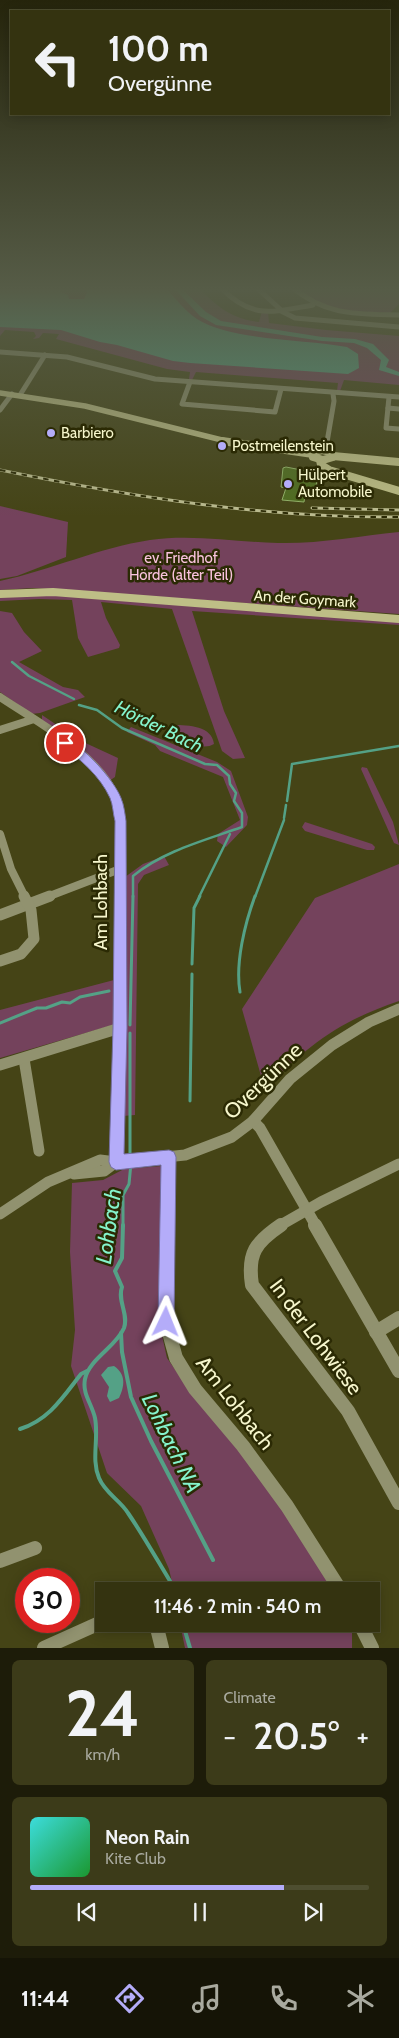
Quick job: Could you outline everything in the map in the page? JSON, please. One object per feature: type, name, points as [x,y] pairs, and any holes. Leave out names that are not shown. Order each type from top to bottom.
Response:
[{"type":"main road","points":[[0,393],[86,406],[184,432],[231,442],[313,454],[325,451],[333,456],[399,462]]},
{"type":"main road","points":[[313,454],[315,458],[320,460],[329,460],[333,456]]},
{"type":"main road","points":[[320,460],[320,464],[329,470],[399,491]]},
{"type":"main road","name":"An der Goymark","points":[[0,594],[53,592],[399,619]]},
{"type":"street","points":[[0,410],[16,394],[38,364]]},
{"type":"street","points":[[94,364],[155,379],[333,394],[399,397]]},
{"type":"street","points":[[190,382],[182,404],[275,412],[282,389]]},
{"type":"street","points":[[325,451],[334,401],[333,394]]},
{"type":"street","points":[[389,396],[386,428],[399,429]]},
{"type":"street","points":[[388,408],[399,410]]},
{"type":"street","name":"Am Lohbach","points":[[0,697],[83,756],[116,798],[120,821],[121,1162]]},
{"type":"street","points":[[0,730],[31,720]]},
{"type":"street","points":[[0,834],[11,869],[33,920],[34,939],[21,954],[0,961]]},
{"type":"street","points":[[0,915],[120,869]]},
{"type":"street","name":"Overgünne","points":[[0,1214],[48,1182],[71,1174],[104,1171],[121,1162],[169,1157],[209,1148],[232,1137],[253,1121],[286,1083],[326,1049],[369,1022],[399,1009]]},
{"type":"street","points":[[0,1065],[120,1028]]},
{"type":"street","points":[[24,1058],[39,1151]]},
{"type":"street","points":[[253,1121],[260,1128],[399,1370]]},
{"type":"street","name":"Am Lohbach","points":[[169,1157],[166,1322],[170,1346],[188,1381],[242,1446],[302,1528],[336,1582]]},
{"type":"street","name":"In der Lohwiese","points":[[399,1164],[306,1209],[260,1241],[251,1258],[252,1285],[348,1411],[399,1503]]},
{"type":"street","points":[[376,1332],[399,1318]]},
{"type":"street","points":[[0,1562],[35,1548]]},
{"type":"street","points":[[44,1648],[95,1625]]},
{"type":"street","points":[[158,1632],[162,1648]]},
{"type":"street","points":[[364,1632],[372,1648]]},
{"type":"green space","points":[[148,364],[399,364],[399,385],[344,380],[340,391],[337,391],[338,383],[196,372],[192,380],[189,379],[190,372]]},
{"type":"green space","points":[[0,506],[68,522],[66,557],[17,576],[0,579]]},
{"type":"green space","name":"ev. Friedhof Hörde (alter Teil)","points":[[399,532],[399,614],[33,588],[0,590],[0,581],[112,548],[150,540],[198,538],[293,543]]},
{"type":"green space","points":[[36,594],[399,622],[399,625],[192,611],[224,711],[245,758],[233,759],[222,751],[172,609],[101,602],[106,618],[120,645],[119,648],[88,657],[78,638],[72,600],[0,601],[0,597]]},
{"type":"green space","points":[[0,611],[12,613],[24,632],[42,651],[19,662],[63,687],[78,690],[85,697],[40,713],[31,714],[0,692]]},
{"type":"green space","points":[[42,715],[79,740],[118,758],[115,777],[109,781],[42,720]]},
{"type":"green space","points":[[173,725],[186,725],[204,730],[209,733],[214,744],[199,746],[173,738],[171,729]]},
{"type":"green space","points":[[131,727],[217,762],[231,771],[248,817],[247,825],[226,847],[217,841],[218,834],[240,820],[223,777],[160,751],[155,745],[127,732]]},
{"type":"green space","points":[[362,767],[367,768],[393,822],[399,845],[394,843],[361,769]]},
{"type":"green space","points":[[305,822],[372,844],[375,847],[374,850],[367,850],[305,831],[302,827]]},
{"type":"green space","points":[[164,856],[169,865],[144,875],[138,884],[135,1115],[123,1116],[125,877],[143,864]]},
{"type":"green space","points":[[399,864],[399,1001],[359,1017],[326,1036],[295,1060],[265,1090],[242,1009],[315,898]]},
{"type":"green space","points":[[114,980],[113,1025],[0,1058],[0,1010]]},
{"type":"green space","points":[[162,1166],[165,1221],[161,1331],[167,1358],[195,1398],[238,1447],[299,1533],[330,1582],[172,1582],[169,1569],[141,1506],[107,1473],[71,1366],[75,1330],[70,1252],[72,1183],[103,1180],[124,1169]]},
{"type":"green space","points":[[182,1632],[352,1632],[352,1648],[185,1648]]},
{"type":"shaded area","points":[[203,364],[359,364],[359,368],[348,374]]},
{"type":"shaded area","points":[[114,1366],[121,1373],[123,1385],[119,1398],[110,1402],[107,1396],[109,1387],[101,1375],[108,1367]]},
{"type":"building","name":"Hülpert Automobile","points":[[283,468],[317,473],[316,490],[306,489],[304,502],[282,500],[286,488],[281,487]]},
{"type":"waterway","points":[[384,364],[382,368],[399,374]]},
{"type":"waterway","name":"Hörder Bach","points":[[12,662],[29,676],[74,699]]},
{"type":"waterway","name":"Lohbach","points":[[79,705],[97,710],[122,728],[205,764],[217,765],[229,776],[230,784],[236,793],[234,801],[242,813],[242,827],[171,853],[133,876],[133,896]]},
{"type":"waterway","name":"Hörder Bach","points":[[287,801],[292,764],[399,746]]},
{"type":"waterway","points":[[284,818],[286,805]]},
{"type":"waterway","points":[[255,897],[284,820]]},
{"type":"waterway","name":"Lohbach NA","points":[[199,897],[230,834]]},
{"type":"waterway","name":"Lohbach","points":[[130,1025],[133,896]]},
{"type":"waterway","name":"Lohbach NA","points":[[192,964],[194,908],[200,896]]},
{"type":"waterway","points":[[240,992],[239,969],[242,943],[255,896]]},
{"type":"waterway","points":[[190,1101],[192,974]]},
{"type":"waterway","points":[[0,1023],[37,1008],[46,1008],[62,1002],[70,1003],[80,997],[109,991]]},
{"type":"waterway","name":"Lohbach","points":[[130,1033],[130,1158]]},
{"type":"waterway","name":"Lohbach","points":[[123,1225],[123,1195],[129,1184],[131,1163]]},
{"type":"waterway","name":"Lohbach","points":[[121,1333],[124,1328],[125,1318],[121,1297],[122,1287],[115,1271],[122,1258],[123,1225]]},
{"type":"waterway","name":"Lohbach NA","points":[[121,1333],[122,1352],[131,1397],[151,1441],[213,1560]]},
{"type":"waterway","name":"Lohbach","points":[[121,1333],[92,1365],[87,1372],[84,1384],[95,1418],[97,1471],[105,1488],[125,1508],[134,1521],[170,1582]]},
{"type":"waterway","name":"Lohbach NA","points":[[20,1429],[47,1414],[55,1407],[81,1374],[87,1371]]},
{"type":"waterway","name":"Lohbach","points":[[185,1632],[190,1648]]},
{"type":"railway","points":[[0,470],[99,489],[248,510],[298,514],[399,517]]},
{"type":"railway","points":[[312,508],[399,510]]},
{"type":"place","name":"Barbiero","points":[[51,433]]},
{"type":"place","name":"Postmeilenstein","points":[[222,446]]},
{"type":"place","name":"Hülpert Automobile","points":[[288,484]]},
{"type":"route","points":[[65,743],[83,756],[116,798],[120,821],[120,1028],[116,1162],[169,1157],[166,1322]]}]
